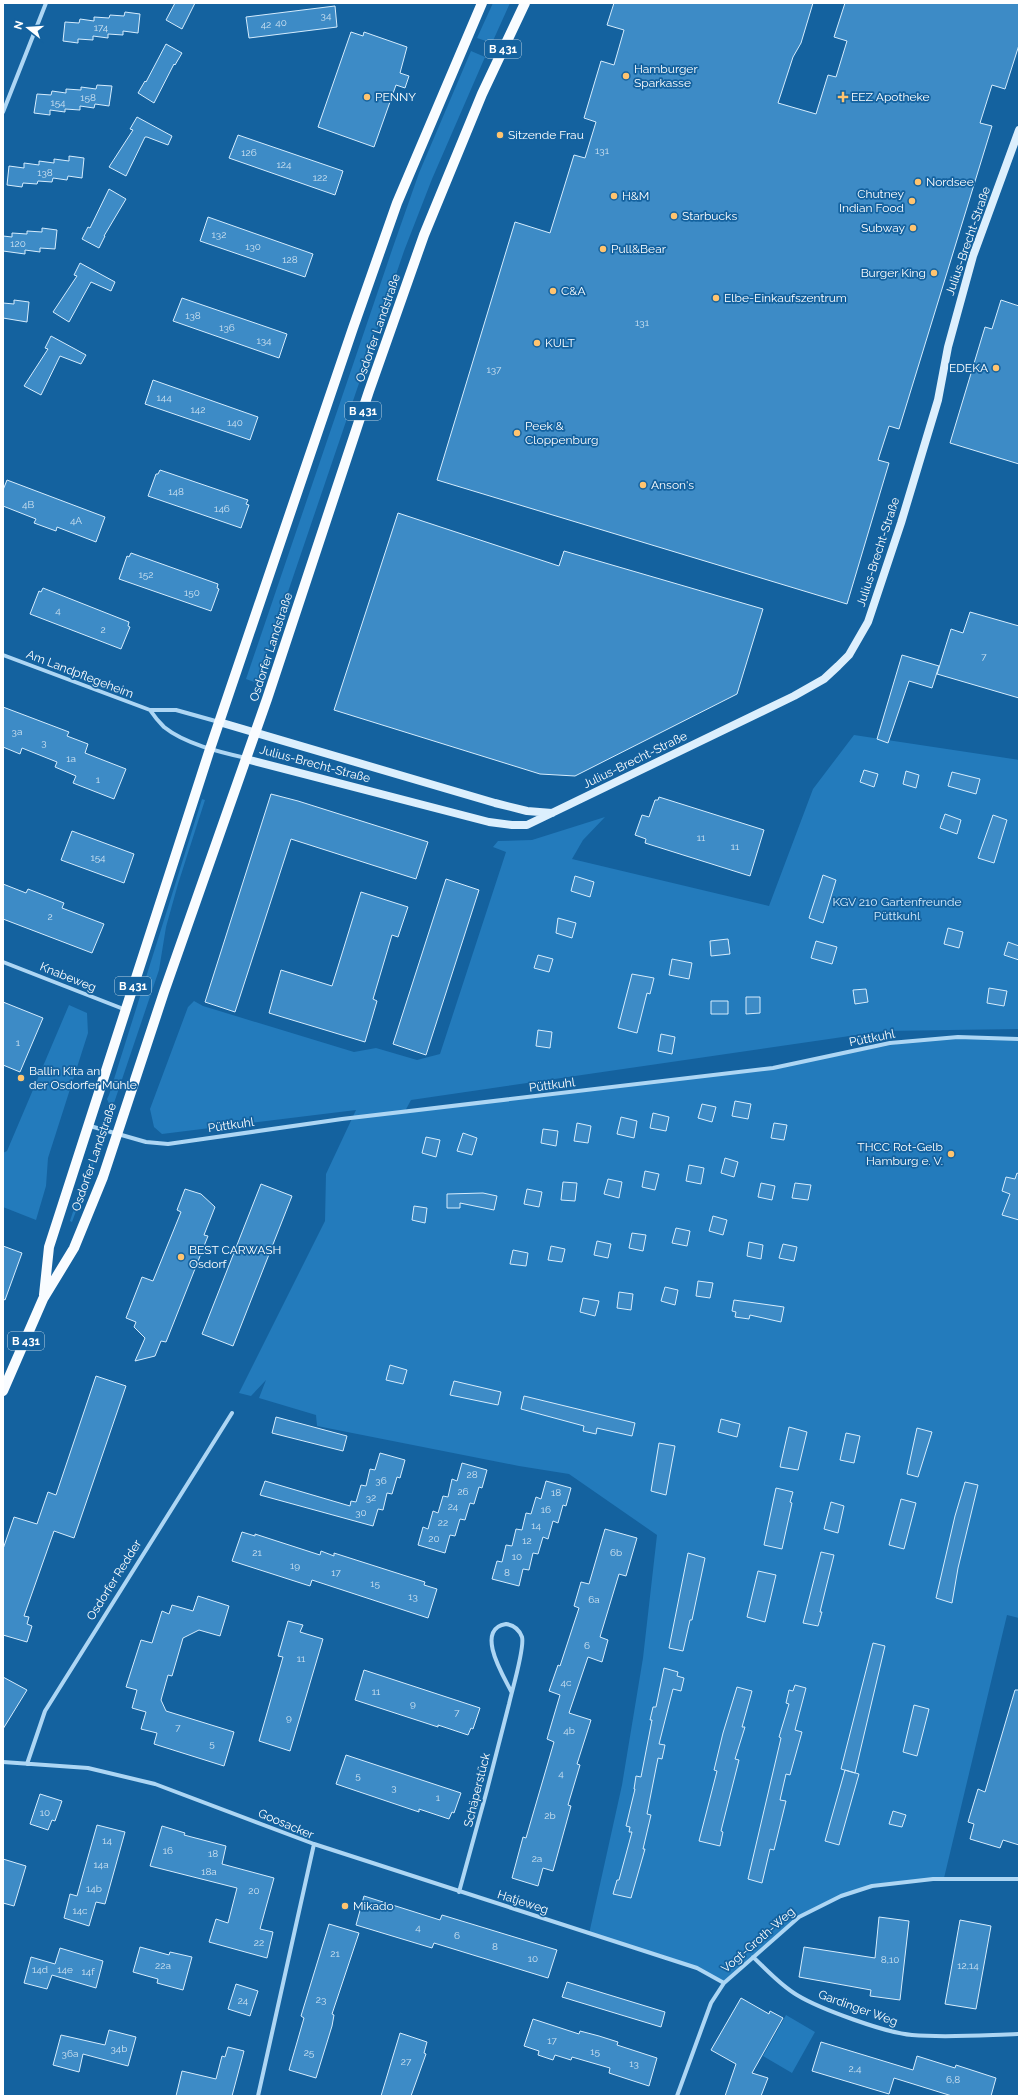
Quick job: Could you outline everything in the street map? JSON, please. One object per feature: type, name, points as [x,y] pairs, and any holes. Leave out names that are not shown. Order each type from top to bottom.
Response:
[{"type":"main road","name":"Osdorfer Landstraße","points":[[43,1298],[49,1247],[219,722],[397,203],[446,83],[482,3]]},
{"type":"main road","name":"Osdorfer Landstraße","points":[[4,1385],[43,1298],[76,1243],[103,1177],[116,1133],[256,732],[369,391],[424,235],[482,94],[525,3]]},
{"type":"street","points":[[3,112],[46,3]]},
{"type":"street","name":"Julius-Brecht-Straße","points":[[210,749],[501,824],[527,824],[794,696],[824,679],[849,655],[867,624],[884,576],[938,400],[948,347],[967,276],[1019,130]]},
{"type":"street","name":"Am Landpflegeheim","points":[[3,655],[150,710],[176,710],[219,722]]},
{"type":"street","name":"Am Landpflegeheim","points":[[150,710],[164,726],[172,732],[210,749]]},
{"type":"street","name":"Julius-Brecht-Straße","points":[[219,722],[495,804],[527,811],[552,813]]},
{"type":"street","name":"Knabeweg","points":[[3,962],[126,1010]]},
{"type":"street","name":"Püttkuhl","points":[[89,1126],[146,1142],[168,1144],[342,1119],[773,1068],[890,1043],[958,1038],[1019,1039]]},
{"type":"street","name":"Osdorfer Redder","points":[[27,1764],[45,1711],[232,1413]]},
{"type":"street","name":"Schäperstück","points":[[459,1892],[487,1790],[511,1692],[522,1638],[514,1627],[506,1624],[495,1630],[492,1646],[511,1692]]},
{"type":"street","name":"Goosacker","points":[[3,1762],[88,1768],[155,1784],[314,1844],[258,2096]]},
{"type":"street","name":"Hatjeweg","points":[[314,1844],[697,1968],[724,1983]]},
{"type":"street","name":"Vogt-Groth-Weg","points":[[677,2096],[712,2003],[724,1983],[799,1917],[841,1896],[872,1886],[938,1878],[1019,1878]]},
{"type":"street","name":"Gardinger Weg","points":[[753,1957],[797,1995],[816,2004],[892,2032],[912,2035],[1019,2034]]},
{"type":"green space","points":[[493,3],[510,3],[492,43],[477,38]]},
{"type":"green space","points":[[471,51],[485,57],[432,179],[404,251],[257,683],[246,679],[419,173]]},
{"type":"green space","name":"KGV 210 Gartenfreunde Püttkuhl","points":[[854,735],[1019,760],[1019,1029],[884,1031],[411,1100],[404,1113],[773,1068],[917,1040],[958,1037],[1019,1039],[1019,1618],[1007,1615],[944,1878],[870,1886],[816,1908],[799,1917],[724,1983],[697,1968],[589,1934],[622,1785],[643,1658],[657,1535],[569,1474],[519,1466],[317,1426],[316,1415],[259,1398],[266,1380],[251,1396],[239,1393],[325,1221],[326,1174],[356,1110],[162,1134],[154,1127],[150,1109],[188,1007],[194,1001],[203,1006],[354,1052],[376,1048],[417,1060],[440,1054],[506,852],[493,847],[498,841],[532,840],[605,817],[583,840],[572,859],[769,906],[813,789]]},
{"type":"green space","points":[[202,799],[205,800],[166,927],[159,970],[113,1106],[110,1106],[107,1099]]},
{"type":"green space","points":[[69,1005],[87,1013],[88,1033],[48,1158],[46,1186],[36,1220],[3,1207],[3,1153],[7,1151]]},
{"type":"green space","points":[[92,1160],[95,1160],[72,1222],[70,1221],[86,1171]]},
{"type":"green space","points":[[786,2015],[815,2032],[792,2073],[763,2056]]},
{"type":"building","points":[[175,3],[195,3],[182,29],[166,20]]},
{"type":"building","name":"Elbe-Einkaufszentrum","points":[[614,3],[813,3],[801,43],[793,57],[778,103],[816,114],[828,75],[836,77],[847,41],[834,37],[845,3],[1019,3],[1019,45],[1005,89],[992,85],[980,123],[992,126],[899,429],[889,426],[878,460],[889,463],[847,604],[437,480],[515,222],[550,233],[574,155],[585,158],[596,122],[584,118],[601,61],[614,65],[624,30],[607,25]]},
{"type":"building","points":[[335,6],[337,27],[249,38],[246,17]]},
{"type":"building","points":[[125,12],[140,14],[138,33],[123,31],[123,35],[108,34],[108,38],[93,36],[93,40],[78,39],[78,43],[63,41],[65,22],[79,23],[80,19],[94,21],[94,17],[109,18],[110,15],[124,16]]},
{"type":"building","name":"PENNY","points":[[351,32],[363,36],[364,32],[407,47],[400,73],[409,76],[405,88],[396,85],[374,147],[318,127]]},
{"type":"building","points":[[166,44],[182,53],[175,65],[174,64],[154,103],[138,93],[145,81],[146,82]]},
{"type":"building","points":[[97,85],[112,86],[109,106],[95,104],[94,108],[80,106],[80,110],[65,109],[65,112],[50,110],[50,115],[34,113],[37,94],[51,95],[52,91],[66,93],[66,89],[81,90],[81,87],[96,89]]},
{"type":"building","points":[[137,117],[172,136],[168,145],[145,137],[126,176],[109,167],[133,130],[130,129]]},
{"type":"building","points":[[238,135],[343,171],[335,195],[229,158]]},
{"type":"building","points":[[69,156],[84,158],[82,178],[68,176],[67,180],[53,178],[52,182],[38,181],[37,184],[23,183],[22,187],[7,185],[9,166],[24,168],[24,163],[39,165],[39,161],[54,163],[54,159],[69,161]]},
{"type":"building","points":[[109,189],[126,199],[104,236],[99,248],[82,239],[88,227],[90,228]]},
{"type":"building","points":[[208,217],[313,254],[305,277],[200,241]]},
{"type":"building","points":[[42,228],[57,230],[55,249],[40,248],[40,252],[25,250],[25,254],[3,251],[3,236],[12,237],[12,233],[27,234],[27,231],[42,232]]},
{"type":"building","points":[[80,263],[115,282],[111,291],[91,282],[69,322],[53,312],[77,276],[74,275]]},
{"type":"building","points":[[182,298],[287,334],[279,358],[173,321]]},
{"type":"building","points":[[14,300],[29,302],[27,322],[3,318],[3,303],[14,304]]},
{"type":"building","name":"EDEKA","points":[[1001,300],[1019,306],[1019,464],[950,443],[985,327],[992,329]]},
{"type":"building","points":[[51,336],[86,355],[81,364],[60,356],[41,395],[24,386],[48,349],[45,348]]},
{"type":"building","points":[[153,380],[258,417],[250,440],[145,404]]},
{"type":"building","points":[[160,470],[248,500],[246,504],[249,505],[241,528],[148,496],[156,474],[158,474]]},
{"type":"building","points":[[7,480],[105,517],[96,542],[57,527],[56,531],[34,523],[36,519],[3,506],[3,490]]},
{"type":"building","points":[[398,513],[559,566],[564,551],[763,609],[737,694],[575,776],[540,774],[334,710]]},
{"type":"building","points":[[131,553],[218,584],[217,588],[219,589],[211,611],[119,579],[127,556],[129,557]]},
{"type":"building","points":[[43,588],[129,622],[128,626],[130,627],[121,649],[30,614],[39,591],[41,592]]},
{"type":"building","points":[[970,612],[1019,626],[1019,698],[937,674],[951,629],[963,633]]},
{"type":"building","points":[[902,655],[939,666],[932,688],[909,681],[888,743],[877,739]]},
{"type":"building","points":[[3,707],[69,732],[67,736],[88,744],[85,753],[126,769],[114,799],[73,783],[76,776],[55,767],[57,762],[22,748],[20,754],[3,747]]},
{"type":"building","points":[[864,770],[878,774],[874,787],[860,782]]},
{"type":"building","points":[[906,771],[919,775],[916,788],[903,784]]},
{"type":"building","points":[[952,772],[980,779],[976,794],[948,786]]},
{"type":"building","points":[[271,794],[428,842],[416,879],[291,839],[235,1012],[205,1002]]},
{"type":"building","points":[[659,797],[764,830],[750,876],[645,843],[646,839],[635,835],[642,815],[649,817],[655,800],[658,800]]},
{"type":"building","points":[[945,814],[961,820],[957,834],[940,828]]},
{"type":"building","points":[[993,815],[1007,820],[994,863],[978,858]]},
{"type":"building","points":[[72,831],[134,854],[124,883],[61,860]]},
{"type":"building","points":[[823,875],[836,880],[823,923],[809,918]]},
{"type":"building","points":[[575,876],[594,882],[590,897],[571,891]]},
{"type":"building","points":[[446,879],[479,890],[426,1055],[393,1044]]},
{"type":"building","points":[[3,884],[26,893],[28,889],[64,903],[62,908],[104,924],[92,953],[3,919]]},
{"type":"building","points":[[361,892],[408,907],[398,937],[392,935],[373,999],[377,1001],[365,1042],[269,1013],[281,970],[332,986]]},
{"type":"building","points":[[558,918],[576,923],[572,938],[556,933]]},
{"type":"building","points":[[948,928],[963,932],[959,948],[944,944]]},
{"type":"building","points":[[728,939],[730,954],[711,956],[710,941]]},
{"type":"building","points":[[816,941],[837,947],[832,964],[811,958]]},
{"type":"building","points":[[1008,942],[1019,946],[1019,960],[1004,955]]},
{"type":"building","points":[[538,955],[553,959],[549,972],[534,968]]},
{"type":"building","points":[[672,959],[692,963],[689,979],[669,975]]},
{"type":"building","points":[[632,974],[654,978],[650,994],[647,993],[637,1033],[618,1028]]},
{"type":"building","points":[[989,988],[1007,991],[1004,1006],[987,1003]]},
{"type":"building","points":[[866,989],[868,1002],[855,1004],[853,990]]},
{"type":"building","points":[[746,997],[760,997],[760,1013],[746,1014]]},
{"type":"building","points":[[711,1001],[728,1001],[728,1014],[711,1014]]},
{"type":"building","points":[[3,1002],[43,1018],[20,1072],[3,1065]]},
{"type":"building","points":[[538,1030],[552,1032],[550,1048],[536,1046]]},
{"type":"building","points":[[661,1034],[675,1037],[672,1054],[658,1051]]},
{"type":"building","points":[[735,1101],[751,1104],[748,1119],[732,1116]]},
{"type":"building","points":[[702,1104],[716,1107],[712,1122],[698,1118]]},
{"type":"building","points":[[653,1113],[669,1117],[666,1131],[650,1128]]},
{"type":"building","points":[[621,1117],[637,1121],[634,1138],[617,1134]]},
{"type":"building","points":[[577,1123],[591,1126],[588,1143],[574,1141]]},
{"type":"building","points":[[774,1123],[787,1125],[784,1140],[771,1138]]},
{"type":"building","points":[[543,1129],[558,1131],[556,1146],[541,1143]]},
{"type":"building","points":[[463,1133],[477,1138],[472,1155],[457,1151]]},
{"type":"building","points":[[426,1137],[440,1140],[436,1157],[422,1153]]},
{"type":"building","points":[[725,1158],[738,1162],[734,1177],[721,1173]]},
{"type":"building","points":[[689,1165],[704,1168],[701,1184],[686,1181]]},
{"type":"building","points":[[645,1171],[659,1174],[655,1190],[642,1187]]},
{"type":"building","points":[[1017,1173],[1019,1174],[1019,1220],[1002,1215],[1010,1194],[1002,1191],[1006,1177],[1015,1179]]},
{"type":"building","points":[[608,1179],[622,1182],[619,1198],[604,1194]]},
{"type":"building","points":[[563,1182],[577,1183],[575,1201],[561,1200]]},
{"type":"building","points":[[761,1183],[775,1186],[772,1200],[758,1197]]},
{"type":"building","points":[[795,1183],[811,1185],[808,1200],[792,1198]]},
{"type":"building","points":[[261,1184],[292,1196],[233,1346],[202,1334]]},
{"type":"building","name":"BEST CARWASH Osdorf","points":[[185,1189],[201,1194],[215,1207],[204,1235],[208,1236],[166,1342],[161,1341],[155,1356],[135,1361],[145,1338],[134,1327],[136,1322],[126,1318],[142,1277],[153,1281],[181,1212],[177,1210]]},
{"type":"building","points":[[527,1189],[542,1192],[539,1207],[524,1204]]},
{"type":"building","points":[[483,1193],[497,1196],[494,1210],[460,1203],[460,1208],[447,1208],[447,1194]]},
{"type":"building","points":[[414,1206],[427,1208],[425,1223],[412,1220]]},
{"type":"building","points":[[713,1216],[727,1220],[723,1235],[709,1231]]},
{"type":"building","points":[[676,1228],[690,1231],[687,1246],[672,1243]]},
{"type":"building","points":[[632,1233],[646,1235],[643,1251],[629,1248]]},
{"type":"building","points":[[597,1241],[611,1244],[608,1258],[594,1255]]},
{"type":"building","points":[[749,1242],[763,1245],[761,1259],[747,1256]]},
{"type":"building","points":[[783,1244],[797,1247],[794,1261],[779,1258]]},
{"type":"building","points":[[3,1246],[22,1253],[5,1300],[3,1299]]},
{"type":"building","points":[[551,1246],[565,1249],[562,1262],[548,1260]]},
{"type":"building","points":[[513,1250],[528,1253],[526,1266],[510,1264]]},
{"type":"building","points":[[698,1281],[713,1283],[710,1298],[696,1296]]},
{"type":"building","points":[[665,1287],[678,1290],[675,1305],[661,1301]]},
{"type":"building","points":[[619,1292],[633,1294],[631,1310],[617,1308]]},
{"type":"building","points":[[583,1298],[599,1301],[595,1316],[580,1312]]},
{"type":"building","points":[[734,1300],[784,1307],[781,1322],[750,1315],[749,1319],[735,1317],[736,1312],[732,1311]]},
{"type":"building","points":[[390,1365],[407,1370],[403,1384],[386,1380]]},
{"type":"building","points":[[96,1376],[126,1386],[74,1538],[54,1531],[24,1616],[29,1617],[27,1624],[32,1626],[27,1642],[3,1635],[3,1549],[14,1517],[37,1524],[48,1492],[56,1495]]},
{"type":"building","points":[[454,1381],[501,1392],[498,1405],[450,1395]]},
{"type":"building","points":[[524,1396],[635,1423],[632,1436],[597,1428],[596,1434],[583,1431],[584,1426],[521,1409]]},
{"type":"building","points":[[276,1417],[347,1436],[343,1451],[272,1433]]},
{"type":"building","points":[[721,1419],[740,1424],[737,1437],[718,1432]]},
{"type":"building","points":[[789,1427],[807,1432],[798,1470],[780,1467]]},
{"type":"building","points":[[917,1428],[932,1432],[918,1477],[907,1474]]},
{"type":"building","points":[[846,1433],[860,1436],[854,1463],[840,1460]]},
{"type":"building","points":[[659,1443],[675,1446],[666,1495],[651,1491]]},
{"type":"building","points":[[380,1453],[405,1460],[400,1478],[397,1477],[392,1494],[387,1493],[383,1510],[378,1509],[373,1526],[260,1495],[265,1481],[350,1506],[351,1501],[356,1502],[361,1485],[366,1486],[370,1469],[375,1470]]},
{"type":"building","points":[[462,1463],[487,1470],[482,1488],[479,1487],[474,1504],[470,1503],[465,1520],[460,1519],[455,1536],[450,1535],[445,1553],[418,1545],[423,1527],[428,1529],[433,1511],[438,1513],[443,1496],[448,1497],[452,1479],[457,1481]]},
{"type":"building","points":[[546,1481],[571,1488],[566,1506],[563,1505],[558,1523],[553,1521],[548,1539],[543,1537],[538,1554],[533,1553],[529,1570],[523,1569],[519,1586],[492,1579],[497,1561],[502,1562],[506,1545],[512,1546],[516,1529],[522,1530],[526,1513],[531,1514],[536,1497],[541,1499]]},
{"type":"building","points":[[965,1482],[978,1485],[958,1568],[952,1603],[936,1598],[955,1516]]},
{"type":"building","points":[[776,1488],[793,1492],[782,1549],[764,1545]]},
{"type":"building","points":[[901,1499],[916,1503],[904,1549],[889,1545]]},
{"type":"building","points":[[831,1502],[844,1506],[838,1533],[824,1529]]},
{"type":"building","points":[[605,1529],[637,1538],[626,1576],[619,1574],[600,1637],[608,1640],[602,1662],[588,1657],[569,1713],[591,1720],[577,1764],[580,1765],[568,1805],[571,1806],[553,1871],[543,1868],[538,1886],[512,1878],[523,1837],[526,1838],[554,1742],[547,1739],[560,1695],[549,1691],[558,1665],[560,1666],[579,1608],[574,1606],[581,1582],[589,1584]]},
{"type":"building","points":[[242,1532],[255,1536],[255,1534],[320,1555],[321,1551],[334,1556],[334,1553],[425,1582],[424,1585],[437,1589],[428,1618],[312,1580],[310,1586],[232,1561]]},
{"type":"building","points":[[821,1552],[834,1555],[818,1626],[803,1623]]},
{"type":"building","points":[[688,1553],[705,1558],[692,1620],[690,1620],[683,1651],[669,1648]]},
{"type":"building","points":[[758,1571],[776,1575],[765,1622],[747,1617]]},
{"type":"building","points":[[198,1596],[229,1606],[220,1636],[199,1630],[183,1638],[172,1676],[168,1675],[161,1700],[166,1711],[234,1732],[224,1766],[154,1744],[157,1733],[141,1729],[146,1712],[132,1708],[137,1690],[126,1687],[141,1640],[152,1643],[162,1611],[169,1614],[172,1605],[193,1611]]},
{"type":"building","points":[[288,1621],[303,1625],[300,1632],[323,1639],[290,1751],[259,1741],[283,1657],[278,1656]]},
{"type":"building","points":[[873,1643],[885,1646],[855,1773],[841,1769]]},
{"type":"building","points":[[664,1668],[678,1672],[677,1676],[684,1678],[681,1691],[673,1689],[659,1744],[665,1745],[662,1759],[658,1758],[647,1814],[651,1815],[643,1849],[645,1849],[631,1898],[613,1894],[617,1880],[619,1880],[632,1832],[629,1832],[630,1827],[626,1826],[635,1789],[636,1776],[641,1777],[652,1720],[650,1720],[653,1707],[656,1707]]},
{"type":"building","points":[[364,1670],[480,1708],[473,1729],[471,1728],[468,1735],[438,1725],[438,1727],[355,1700]]},
{"type":"building","points":[[3,1677],[27,1690],[3,1729]]},
{"type":"building","points":[[795,1685],[806,1688],[795,1730],[802,1732],[790,1775],[786,1774],[780,1800],[786,1801],[774,1850],[770,1849],[762,1883],[748,1879],[781,1738],[779,1737],[789,1704],[786,1703],[789,1690],[793,1691]]},
{"type":"building","points":[[737,1687],[752,1691],[742,1727],[745,1727],[735,1759],[739,1760],[721,1831],[723,1832],[720,1846],[699,1841],[717,1771],[714,1770],[723,1733]]},
{"type":"building","points":[[1015,1690],[1019,1690],[1019,1845],[1003,1840],[1000,1848],[970,1839],[974,1824],[968,1822],[978,1789],[985,1792]]},
{"type":"building","points":[[914,1705],[929,1709],[917,1756],[903,1752]]},
{"type":"building","points":[[346,1755],[461,1793],[454,1813],[452,1812],[449,1819],[419,1809],[419,1812],[336,1784]]},
{"type":"building","points":[[845,1770],[859,1774],[839,1845],[825,1841]]},
{"type":"building","points":[[40,1794],[62,1801],[55,1821],[52,1820],[48,1830],[30,1824]]},
{"type":"building","points":[[893,1811],[906,1815],[902,1827],[889,1824]]},
{"type":"building","points":[[97,1825],[125,1832],[105,1904],[96,1902],[89,1926],[64,1918],[70,1894],[77,1896]]},
{"type":"building","points":[[162,1826],[185,1833],[184,1835],[226,1846],[222,1864],[274,1878],[260,1929],[273,1932],[267,1958],[209,1942],[216,1919],[228,1923],[237,1888],[150,1866]]},
{"type":"building","points":[[3,1859],[26,1866],[14,1906],[3,1903]]},
{"type":"building","points":[[364,1896],[440,1920],[442,1915],[557,1950],[548,1978],[434,1943],[432,1948],[356,1925]]},
{"type":"building","points":[[879,1917],[909,1921],[900,2000],[870,1996],[871,1990],[799,1977],[804,1947],[875,1958]]},
{"type":"building","points":[[960,1920],[991,1926],[976,2009],[945,2004]]},
{"type":"building","points":[[329,1924],[359,1933],[332,2014],[334,2015],[332,2026],[316,2078],[289,2070],[304,2018],[301,2016]]},
{"type":"building","points":[[140,1947],[169,1955],[170,1952],[192,1957],[183,1990],[157,1983],[158,1979],[133,1972]]},
{"type":"building","points":[[60,1948],[103,1961],[96,1988],[52,1975],[47,1989],[24,1983],[31,1957],[55,1964]]},
{"type":"building","points":[[567,1982],[665,2012],[661,2027],[562,1997]]},
{"type":"building","points":[[236,1984],[258,1991],[250,2016],[228,2009]]},
{"type":"building","points":[[741,1998],[769,2014],[770,2011],[783,2018],[752,2073],[768,2078],[761,2096],[725,2096],[736,2064],[711,2050]]},
{"type":"building","points":[[533,2019],[579,2034],[580,2031],[599,2036],[618,2042],[617,2045],[657,2058],[649,2086],[609,2073],[610,2068],[572,2057],[571,2060],[555,2055],[553,2060],[538,2055],[539,2051],[524,2046]]},
{"type":"building","points":[[109,2030],[136,2037],[128,2066],[83,2054],[79,2072],[53,2065],[61,2035],[105,2045]]},
{"type":"building","points":[[400,2033],[427,2042],[424,2053],[426,2054],[411,2096],[381,2096]]},
{"type":"building","points":[[821,2042],[913,2070],[917,2056],[955,2068],[956,2065],[996,2078],[991,2096],[952,2096],[894,2078],[889,2094],[812,2071]]},
{"type":"building","points":[[228,2047],[244,2051],[232,2096],[176,2096],[182,2071],[216,2079],[222,2056],[225,2057]]},
{"type":"place","name":"Hamburger Sparkasse","points":[[626,76]]},
{"type":"place","name":"PENNY","points":[[367,97]]},
{"type":"place","name":"EEZ Apotheke","points":[[843,97]]},
{"type":"place","name":"Sitzende Frau","points":[[500,135]]},
{"type":"place","name":"Nordsee","points":[[918,182]]},
{"type":"place","name":"H&M","points":[[614,196]]},
{"type":"place","name":"Chutney Indian Food","points":[[912,201]]},
{"type":"place","name":"Starbucks","points":[[674,216]]},
{"type":"place","name":"Subway","points":[[913,228]]},
{"type":"place","name":"Pull&Bear","points":[[603,249]]},
{"type":"place","name":"Burger King","points":[[934,273]]},
{"type":"place","name":"C&A","points":[[553,291]]},
{"type":"place","name":"Elbe-Einkaufszentrum","points":[[716,298]]},
{"type":"place","name":"KULT","points":[[537,343]]},
{"type":"place","name":"EDEKA","points":[[996,368]]},
{"type":"place","name":"Peek & Cloppenburg","points":[[517,433]]},
{"type":"place","name":"Anson's","points":[[643,485]]},
{"type":"place","name":"Ballin Kita an der Osdorfer Mühle","points":[[21,1078]]},
{"type":"place","name":"THCC Rot-Gelb Hamburg e. V.","points":[[951,1154]]},
{"type":"place","name":"BEST CARWASH Osdorf","points":[[181,1257]]},
{"type":"place","name":"Mikado","points":[[345,1906]]}]
